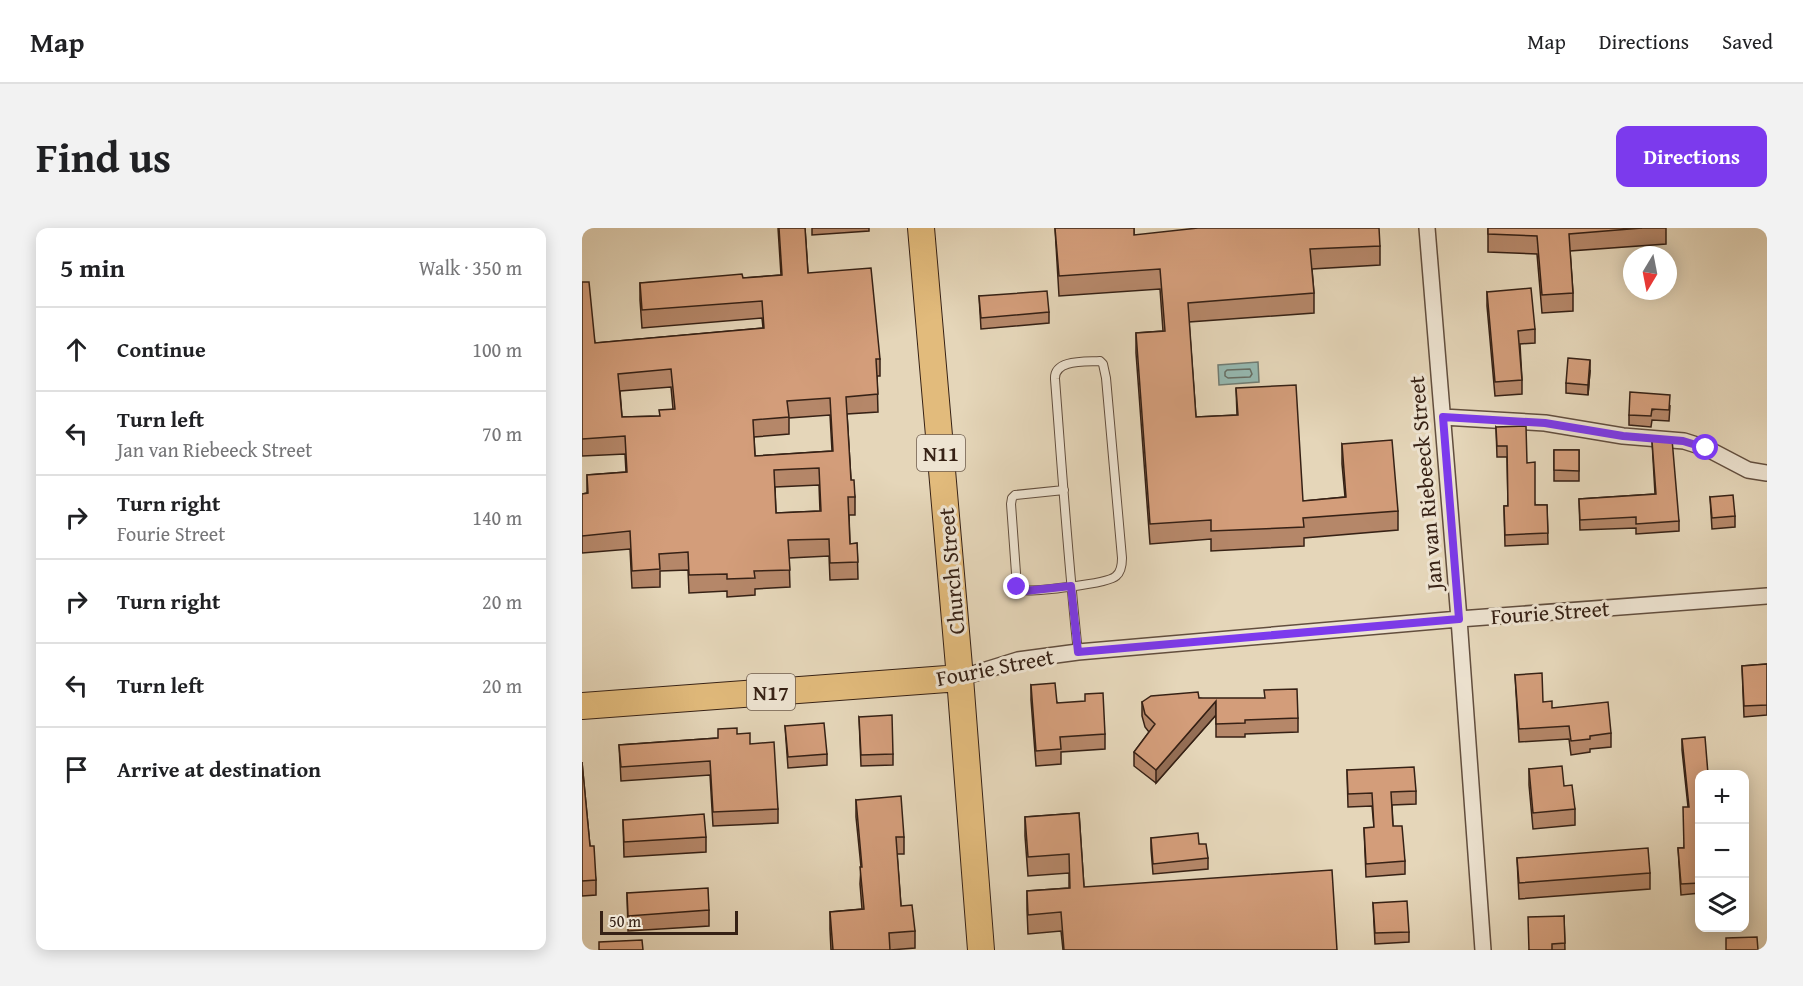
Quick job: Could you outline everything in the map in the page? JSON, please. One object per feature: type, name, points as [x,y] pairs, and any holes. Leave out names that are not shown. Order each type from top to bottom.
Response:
[{"type":"highway","name":"Church Street","points":[[921,228],[981,950]]},
{"type":"highway","name":"Fourie Street","points":[[582,706],[960,678]]},
{"type":"street","name":"Jan van Riebeeck Street","points":[[1427,228],[1483,950]]},
{"type":"street","points":[[1443,417],[1545,423],[1623,436],[1683,441],[1706,448],[1748,470],[1767,473]]},
{"type":"street","name":"Fourie Street","points":[[960,678],[1018,660],[1078,652],[1459,619],[1767,596]]},
{"type":"lane","points":[[1064,490],[1015,495],[1012,498],[1019,590],[1025,591],[1071,586],[1108,581],[1120,571],[1122,558],[1106,378],[1103,364],[1100,362],[1065,364],[1059,367],[1055,374],[1064,490],[1071,586],[1078,652]]},
{"type":"water","points":[[1258,362],[1259,382],[1219,385],[1218,365]]},
{"type":"building","points":[[779,228],[805,228],[808,273],[871,268],[880,359],[876,359],[878,394],[846,397],[851,480],[854,480],[855,497],[848,497],[850,544],[857,543],[858,562],[830,563],[829,539],[788,540],[790,570],[754,571],[755,578],[727,579],[727,574],[689,575],[688,552],[659,554],[660,569],[632,571],[630,531],[582,536],[582,494],[588,493],[587,475],[627,472],[625,436],[582,439],[582,282],[589,282],[595,343],[764,328],[762,301],[642,310],[640,283],[742,274],[743,278],[782,275]],"holes":[[[671,369],[675,409],[659,410],[660,416],[622,417],[618,374]],[[830,398],[833,451],[755,456],[753,420],[789,417],[787,401]],[[819,468],[821,511],[776,513],[774,470]]]},
{"type":"building","points":[[1055,228],[1134,228],[1134,235],[1198,228],[1379,228],[1380,246],[1310,249],[1314,293],[1188,303],[1196,417],[1238,415],[1236,388],[1296,385],[1303,501],[1346,497],[1342,444],[1392,440],[1398,511],[1303,518],[1304,527],[1211,531],[1211,520],[1150,524],[1136,333],[1165,331],[1160,269],[1059,276]]},
{"type":"building","points":[[1488,228],[1642,228],[1569,234],[1573,293],[1542,295],[1537,236],[1488,234]]},
{"type":"building","points":[[1531,288],[1535,329],[1518,331],[1522,380],[1495,382],[1487,292]]},
{"type":"building","points":[[1047,291],[1049,312],[981,318],[979,296]]},
{"type":"building","points":[[1568,358],[1590,360],[1588,385],[1566,383]]},
{"type":"building","points":[[1630,392],[1670,395],[1669,410],[1652,409],[1651,416],[1629,415]]},
{"type":"building","points":[[1526,426],[1527,463],[1535,462],[1535,505],[1547,505],[1548,533],[1505,535],[1504,506],[1508,506],[1507,446],[1497,446],[1496,427]]},
{"type":"building","points":[[1672,439],[1679,521],[1636,524],[1636,517],[1580,520],[1579,499],[1656,494],[1652,441]]},
{"type":"building","points":[[1554,450],[1579,450],[1579,471],[1554,470]]},
{"type":"building","points":[[1733,495],[1735,516],[1712,518],[1710,497]]},
{"type":"building","points":[[1767,664],[1767,705],[1744,706],[1742,666]]},
{"type":"building","points":[[1542,673],[1543,702],[1552,701],[1552,708],[1608,702],[1611,733],[1571,741],[1569,726],[1519,729],[1515,675]]},
{"type":"building","points":[[1055,683],[1057,703],[1085,701],[1085,694],[1103,693],[1105,734],[1060,737],[1061,749],[1036,751],[1031,685]]},
{"type":"building","points":[[1297,689],[1298,718],[1245,720],[1245,723],[1216,724],[1216,701],[1156,770],[1134,752],[1155,724],[1145,714],[1142,702],[1151,696],[1198,692],[1199,698],[1265,698],[1264,690]]},
{"type":"building","points":[[892,715],[893,754],[861,755],[859,717]]},
{"type":"building","points":[[824,723],[827,754],[788,757],[785,726]]},
{"type":"building","points":[[737,728],[737,734],[750,733],[750,744],[774,742],[778,809],[713,812],[710,761],[621,767],[619,745],[718,738],[718,729]]},
{"type":"building","points":[[1705,737],[1708,770],[1695,770],[1695,883],[1681,884],[1678,848],[1684,848],[1683,807],[1689,807],[1682,739]]},
{"type":"building","points":[[582,762],[590,846],[594,846],[596,880],[582,881]]},
{"type":"building","points":[[1562,766],[1564,786],[1572,785],[1575,809],[1533,813],[1529,769]]},
{"type":"building","points":[[1414,767],[1416,791],[1391,792],[1393,826],[1402,826],[1405,861],[1366,864],[1364,828],[1374,827],[1372,793],[1348,794],[1347,770]]},
{"type":"building","points":[[901,796],[904,837],[896,837],[901,906],[912,905],[915,931],[889,933],[890,950],[833,950],[830,912],[864,909],[856,800]]},
{"type":"building","points":[[1079,813],[1084,887],[1332,870],[1337,950],[1064,950],[1061,912],[1028,915],[1027,891],[1070,888],[1069,854],[1028,857],[1025,817]]},
{"type":"building","points":[[704,814],[706,837],[624,842],[623,820]]},
{"type":"building","points":[[1198,833],[1199,844],[1206,844],[1208,858],[1153,864],[1151,838]]},
{"type":"building","points":[[1648,848],[1650,873],[1519,883],[1517,858]]},
{"type":"building","points":[[708,888],[709,910],[628,916],[627,893]]},
{"type":"building","points":[[1407,901],[1409,932],[1375,933],[1373,903]]},
{"type":"building","points":[[1564,916],[1565,943],[1552,944],[1552,950],[1529,950],[1528,917]]},
{"type":"building","points":[[1757,937],[1758,950],[1726,950],[1726,938]]},
{"type":"building","points":[[642,940],[643,950],[599,950],[599,942]]},
{"type":"route","points":[[1017,587],[1025,591],[1071,586],[1078,652],[1459,619],[1443,417],[1545,423],[1623,436],[1683,441],[1706,448]]}]
